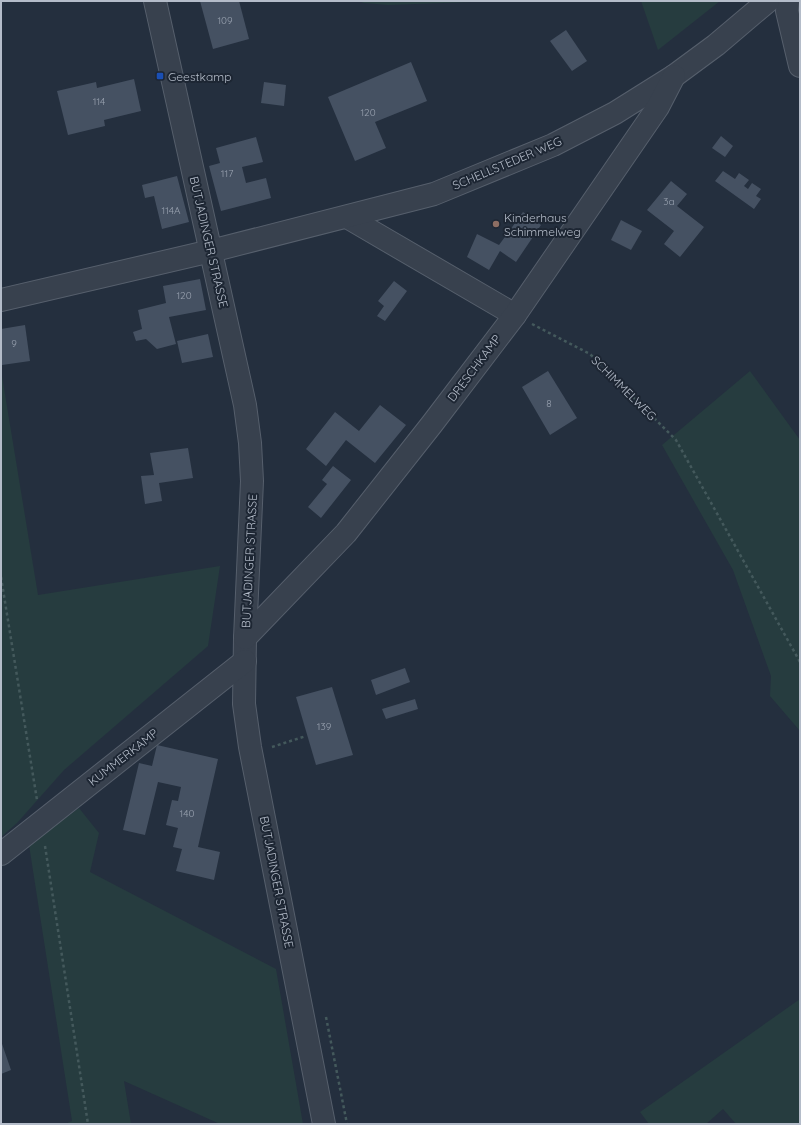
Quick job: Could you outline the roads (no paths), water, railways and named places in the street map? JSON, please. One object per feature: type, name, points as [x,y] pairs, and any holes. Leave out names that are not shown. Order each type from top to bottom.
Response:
[{"type":"street","name":"BUTJADINGER STRASSE","points":[[155,1],[245,405],[250,443],[252,481],[245,638],[244,704],[250,747],[324,1124]]},
{"type":"street","name":"SCHELLSTEDER WEG","points":[[211,251],[434,194],[553,145],[615,113],[674,76],[716,45],[768,1]]},
{"type":"street","points":[[788,1],[788,11],[800,66]]},
{"type":"street","name":"DRESCHKAMP","points":[[245,638],[346,533],[432,424],[515,315],[658,107],[674,76]]},
{"type":"street","points":[[347,217],[515,315]]},
{"type":"street","points":[[1,300],[211,251]]},
{"type":"street","name":"KUMMERKAMP","points":[[1,854],[245,661]]},
{"type":"place","name":"Geestkamp","points":[[160,76]]},
{"type":"place","name":"Kinderhaus Schimmelweg","points":[[496,224]]}]
